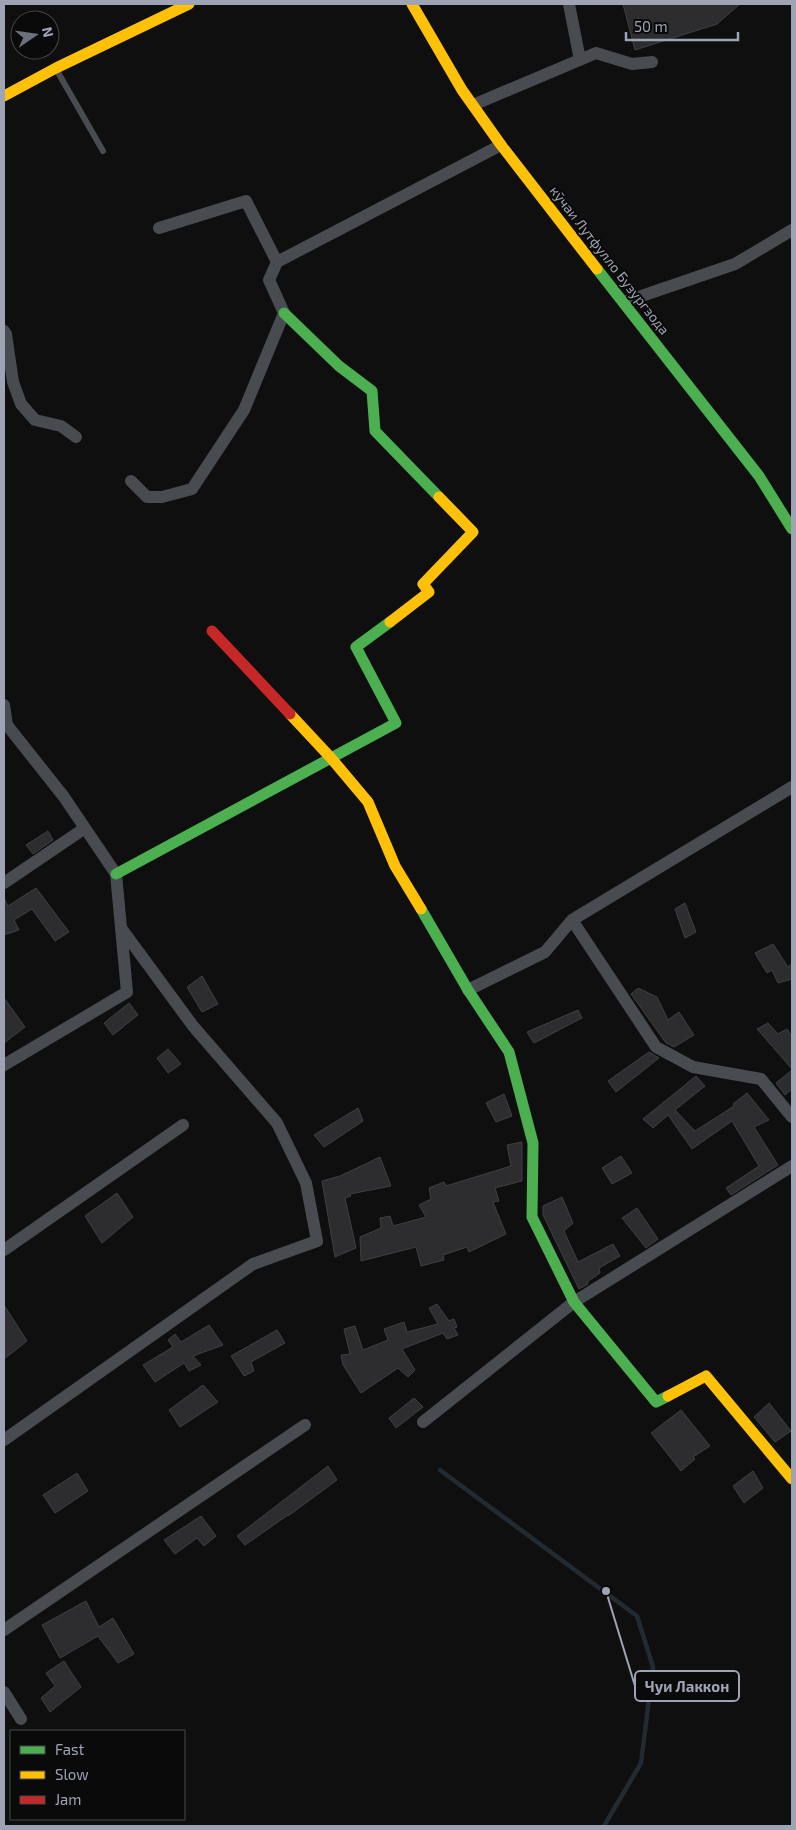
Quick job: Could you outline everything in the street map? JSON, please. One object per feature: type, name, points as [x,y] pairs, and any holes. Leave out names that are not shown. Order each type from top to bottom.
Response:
[{"type":"street","points":[[4,96],[56,68],[189,4]]},
{"type":"street","name":"кӯчаи Лутфулло Бузургзода","points":[[412,4],[462,90],[501,145],[759,476],[792,528]]},
{"type":"street","points":[[569,4],[580,60]]},
{"type":"street","points":[[473,105],[596,54],[632,64],[652,62]]},
{"type":"street","points":[[116,874],[396,723],[356,647],[429,592],[423,584],[473,532],[374,431],[372,391],[339,366],[284,313],[269,280],[278,262],[501,145]]},
{"type":"street","points":[[159,228],[246,201],[278,262]]},
{"type":"street","points":[[624,302],[735,264],[792,230]]},
{"type":"street","points":[[132,481],[147,497],[162,497],[192,489],[244,410],[284,313]]},
{"type":"street","points":[[4,331],[13,382],[20,404],[35,420],[61,426],[76,437]]},
{"type":"street","points":[[212,631],[331,758],[368,802],[394,866],[468,990],[508,1052],[534,1143],[532,1217],[574,1302],[656,1402],[706,1376],[792,1479]]},
{"type":"street","points":[[4,705],[8,725],[64,797],[116,874],[127,992],[4,1065]]},
{"type":"street","points":[[468,990],[545,952],[572,920],[792,787]]},
{"type":"street","points":[[4,883],[85,828]]},
{"type":"street","points":[[572,920],[656,1046],[693,1067],[761,1079],[792,1117]]},
{"type":"street","points":[[4,1440],[254,1264],[317,1241],[306,1183],[277,1123],[193,1026],[121,928]]},
{"type":"street","points":[[4,1250],[183,1125]]},
{"type":"street","points":[[423,1422],[574,1302],[792,1166]]},
{"type":"street","points":[[4,1630],[305,1425]]},
{"type":"street","points":[[4,1692],[21,1719]]},
{"type":"lane","points":[[56,68],[103,151]]},
{"type":"building","points":[[623,4],[740,4],[717,24],[635,50]]},
{"type":"building","points":[[48,831],[53,840],[33,854],[26,845]]},
{"type":"building","points":[[36,888],[69,932],[55,941],[32,909],[14,920],[19,930],[4,935],[4,898],[8,906]]},
{"type":"building","points":[[685,903],[696,932],[685,938],[675,909]]},
{"type":"building","points":[[773,944],[788,967],[792,964],[792,979],[778,983],[772,970],[767,973],[755,953]]},
{"type":"building","points":[[202,976],[218,1004],[202,1012],[187,987]]},
{"type":"building","points":[[638,988],[657,997],[668,1020],[679,1012],[694,1035],[674,1047],[666,1043],[631,994]]},
{"type":"building","points":[[4,998],[25,1027],[4,1043]]},
{"type":"building","points":[[129,1003],[138,1015],[113,1035],[104,1023]]},
{"type":"building","points":[[578,1010],[582,1018],[534,1043],[527,1032]]},
{"type":"building","points":[[768,1023],[778,1034],[787,1029],[792,1037],[792,1069],[757,1029]]},
{"type":"building","points":[[168,1049],[181,1064],[168,1073],[157,1058]]},
{"type":"building","points":[[649,1052],[659,1058],[616,1092],[608,1081]]},
{"type":"building","points":[[792,1070],[792,1089],[785,1095],[776,1083]]},
{"type":"building","points":[[696,1076],[705,1086],[675,1110],[695,1131],[734,1106],[733,1104],[747,1093],[769,1120],[754,1127],[778,1165],[731,1195],[726,1188],[759,1166],[732,1121],[692,1149],[668,1115],[653,1128],[643,1119]]},
{"type":"building","points":[[504,1094],[512,1116],[496,1122],[486,1103]]},
{"type":"building","points":[[358,1108],[363,1121],[324,1147],[314,1135]]},
{"type":"building","points":[[522,1142],[522,1181],[495,1188],[499,1201],[493,1202],[506,1234],[469,1252],[467,1247],[443,1255],[444,1260],[421,1266],[416,1247],[361,1261],[360,1237],[381,1228],[380,1218],[390,1216],[393,1226],[426,1217],[419,1205],[431,1199],[429,1188],[444,1182],[446,1186],[511,1166],[507,1145]]},
{"type":"building","points":[[621,1156],[632,1173],[612,1184],[602,1168]]},
{"type":"building","points":[[380,1157],[391,1186],[350,1194],[351,1196],[345,1198],[356,1248],[335,1257],[322,1181],[340,1176]]},
{"type":"building","points":[[117,1193],[133,1217],[102,1243],[85,1216]]},
{"type":"building","points":[[562,1197],[573,1223],[564,1231],[578,1262],[613,1244],[620,1256],[599,1268],[600,1273],[579,1289],[543,1215],[543,1206]]},
{"type":"building","points":[[637,1208],[658,1239],[646,1248],[622,1218]]},
{"type":"building","points":[[437,1304],[449,1321],[454,1319],[457,1327],[454,1328],[458,1335],[447,1339],[443,1333],[402,1349],[415,1370],[408,1377],[398,1368],[361,1393],[343,1365],[341,1355],[350,1354],[344,1329],[355,1326],[363,1350],[388,1340],[384,1329],[404,1322],[407,1332],[438,1324],[429,1308]]},
{"type":"building","points":[[4,1305],[27,1341],[4,1359]]},
{"type":"building","points":[[209,1325],[223,1345],[193,1356],[201,1365],[189,1371],[184,1363],[155,1382],[143,1365],[173,1347],[168,1340],[175,1334],[181,1342]]},
{"type":"building","points":[[277,1330],[285,1343],[251,1362],[254,1371],[244,1376],[231,1356]]},
{"type":"building","points":[[203,1385],[218,1402],[180,1427],[169,1410]]},
{"type":"building","points":[[414,1398],[423,1407],[396,1428],[389,1418]]},
{"type":"building","points":[[769,1403],[791,1431],[775,1442],[754,1417]]},
{"type":"building","points":[[681,1410],[710,1446],[693,1457],[695,1459],[681,1471],[651,1433]]},
{"type":"building","points":[[328,1466],[337,1480],[245,1545],[237,1536]]},
{"type":"building","points":[[753,1471],[763,1488],[744,1503],[733,1486]]},
{"type":"building","points":[[77,1473],[88,1491],[55,1513],[43,1495]]},
{"type":"building","points":[[201,1516],[216,1536],[204,1546],[197,1538],[175,1554],[164,1540]]},
{"type":"building","points":[[86,1601],[99,1627],[113,1618],[134,1654],[118,1663],[98,1636],[60,1658],[42,1625]]},
{"type":"building","points":[[64,1661],[81,1687],[50,1712],[41,1698],[55,1686],[46,1673]]},
{"type":"waterway","points":[[440,1470],[637,1616],[653,1667],[641,1763],[604,1826]]},
{"type":"traffic: fast","points":[[597,269],[759,476],[792,529]]},
{"type":"traffic: fast","points":[[284,313],[339,366],[372,391],[375,431],[439,497]]},
{"type":"traffic: fast","points":[[116,874],[396,723],[356,647],[390,622]]},
{"type":"traffic: fast","points":[[421,909],[468,990],[509,1052],[533,1143],[532,1217],[574,1302],[656,1402],[668,1396]]},
{"type":"traffic: slow","points":[[4,96],[56,68],[189,4]]},
{"type":"traffic: slow","points":[[412,4],[462,90],[501,145],[597,269]]},
{"type":"traffic: slow","points":[[390,622],[429,592],[423,584],[473,532],[439,497]]},
{"type":"traffic: slow","points":[[290,714],[368,802],[395,866],[421,909]]},
{"type":"traffic: slow","points":[[668,1396],[706,1376],[792,1479]]},
{"type":"traffic: jam","points":[[212,631],[290,714]]},
{"type":"place","name":"Чуи Лаккон","points":[[606,1591]]}]
